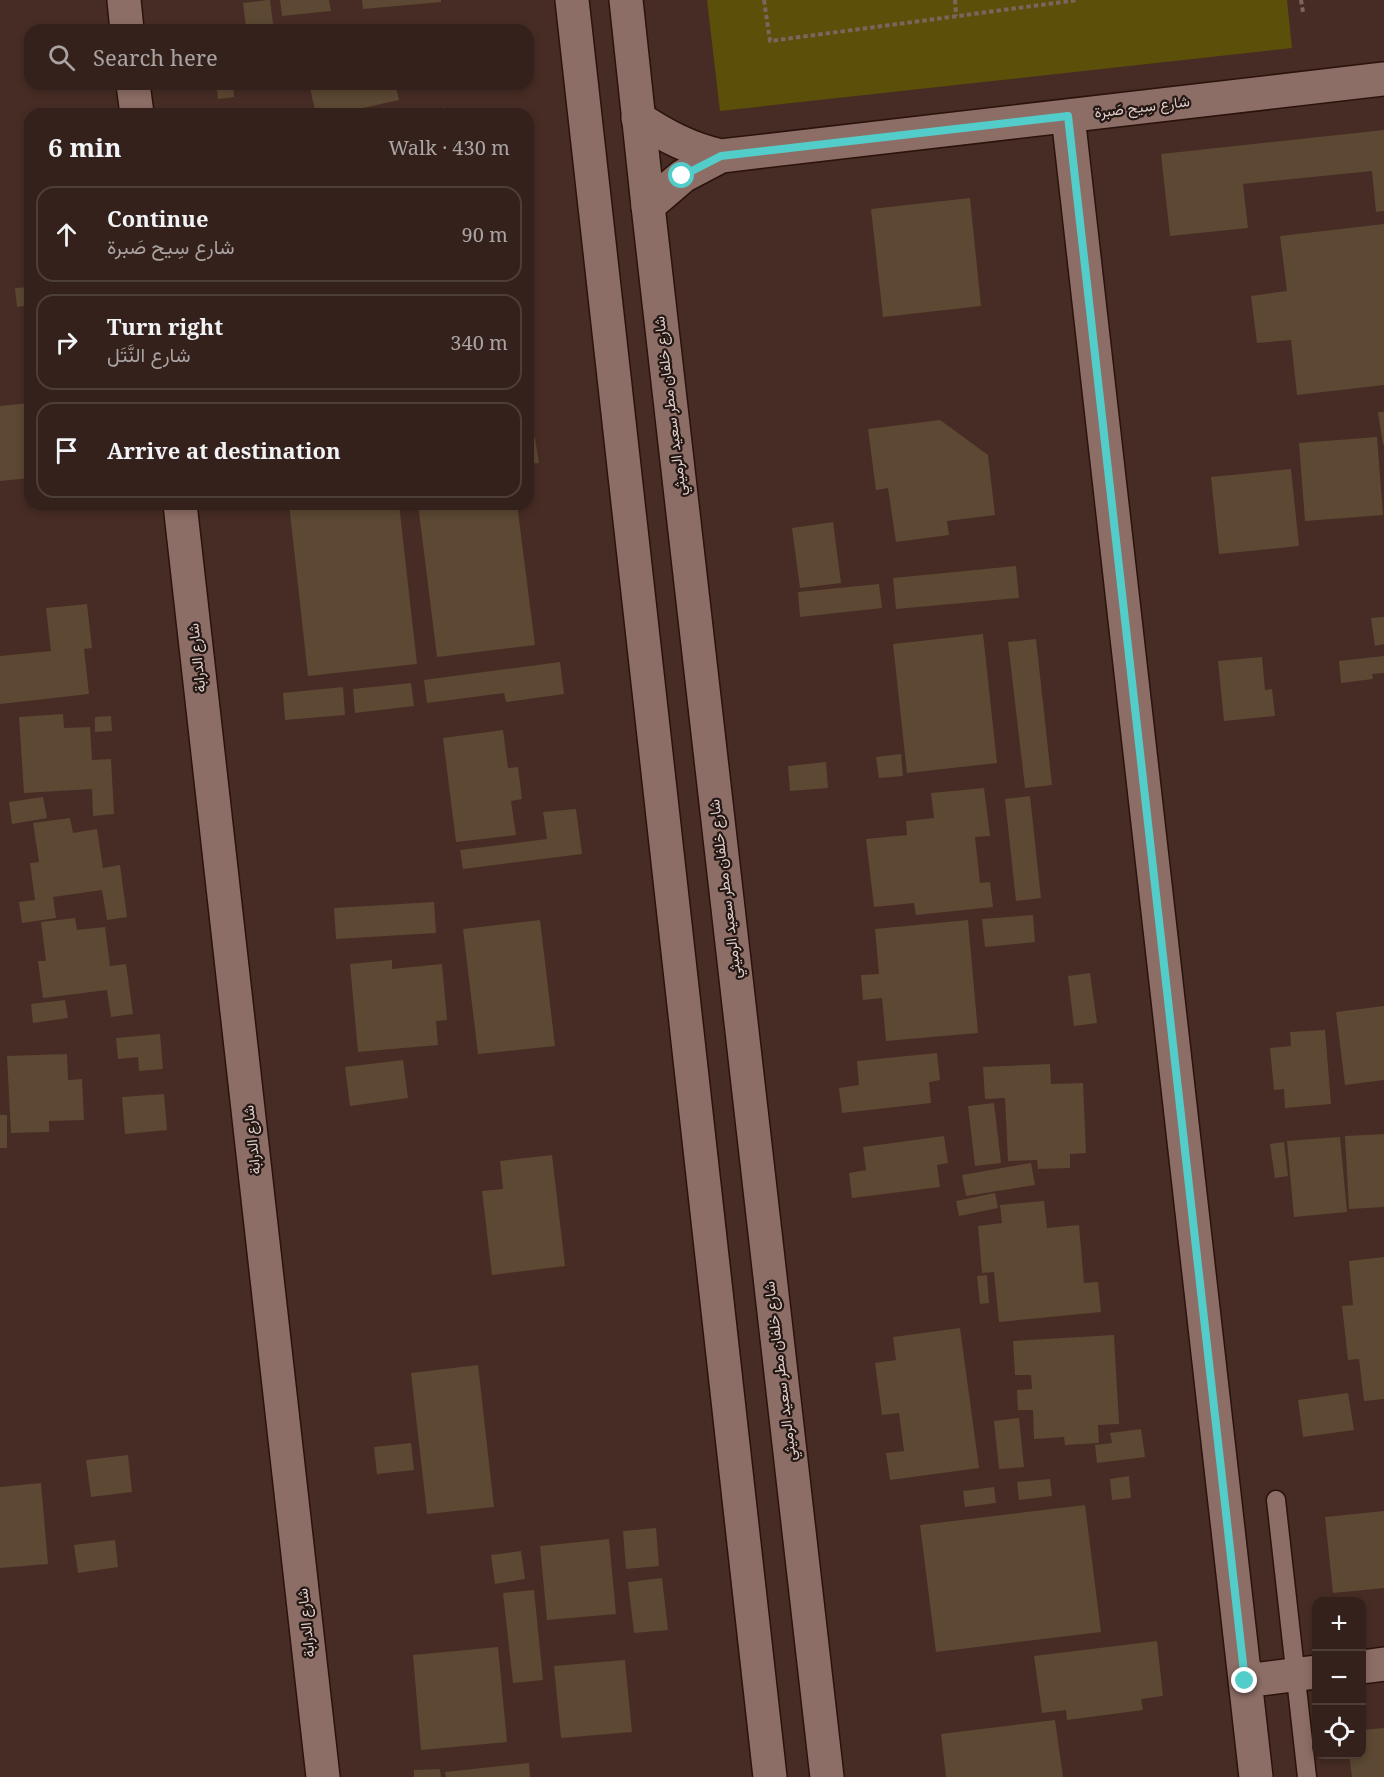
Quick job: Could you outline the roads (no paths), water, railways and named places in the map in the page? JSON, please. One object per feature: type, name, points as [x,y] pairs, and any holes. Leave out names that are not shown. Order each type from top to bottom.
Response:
[{"type":"street","points":[[124,0],[126,24]]},
{"type":"street","points":[[572,0],[770,1777]]},
{"type":"street","name":"شارع خلفان مطر سعيد الرميثي","points":[[626,0],[827,1777]]},
{"type":"street","name":"شارع سِيح صَبرة","points":[[638,118],[678,143],[721,156],[1384,79]]},
{"type":"street","points":[[135,90],[136,108]]},
{"type":"street","points":[[1068,116],[1256,1777]]},
{"type":"street","name":"شارع سِيح صَبرة","points":[[648,206],[682,176],[721,156]]},
{"type":"street","name":"شارع الدرابة","points":[[181,510],[323,1777]]},
{"type":"street","points":[[1366,1666],[1384,1664]]},
{"type":"street","points":[[1245,1681],[1306,1673]]},
{"type":"lane","points":[[1276,1500],[1306,1673],[1307,1777]]}]
